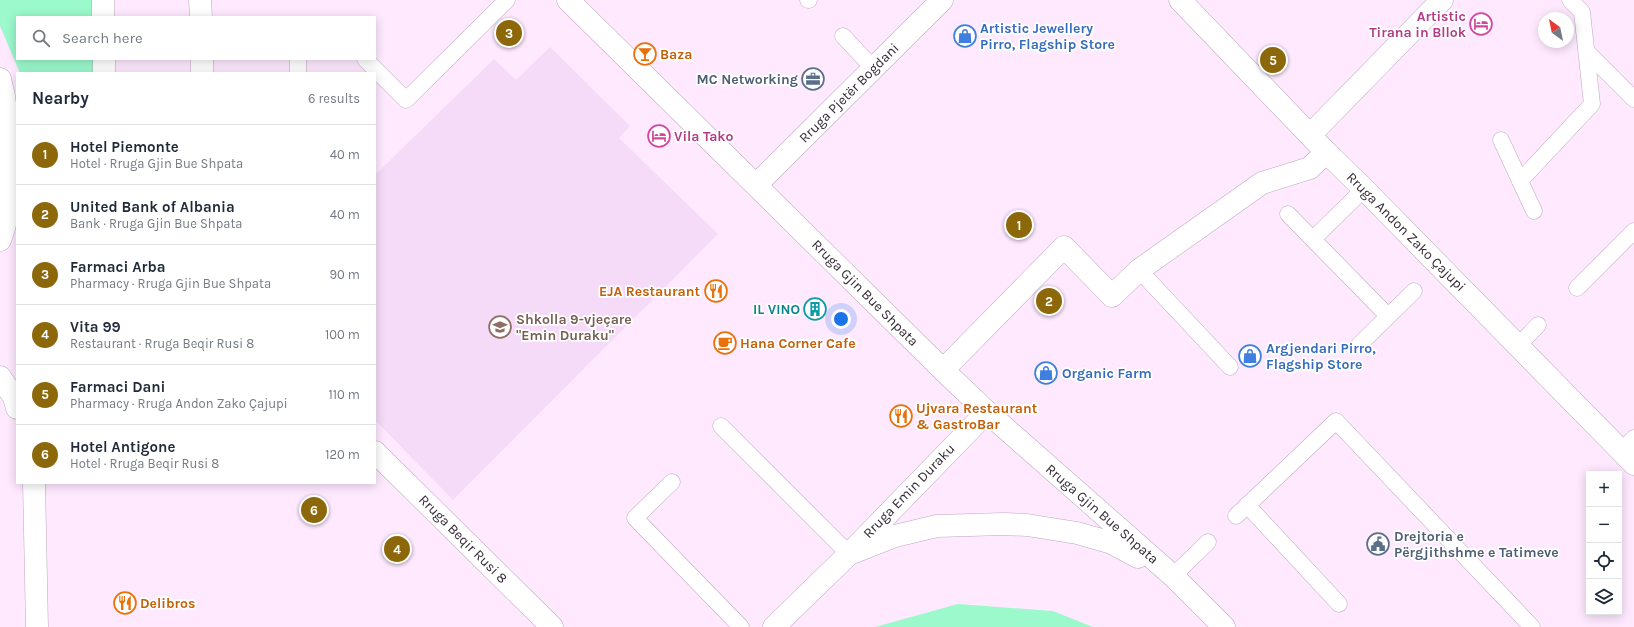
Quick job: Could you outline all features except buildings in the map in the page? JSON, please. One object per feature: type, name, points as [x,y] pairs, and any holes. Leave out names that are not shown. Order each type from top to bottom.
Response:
[{"type":"street","points":[[103,0],[103,16]]},
{"type":"street","points":[[200,0],[201,16]]},
{"type":"street","name":"Rruga Gjin Bue Shpata","points":[[568,0],[943,370],[987,412],[1173,576],[1224,627]]},
{"type":"street","name":"Rruga Pjetër Bogdani","points":[[756,185],[942,0]]},
{"type":"street","name":"Rruga Andon Zako Çajupi","points":[[1180,0],[1326,152],[1518,346],[1630,451]]},
{"type":"street","points":[[1310,135],[1442,0]]},
{"type":"street","points":[[104,60],[104,72]]},
{"type":"street","points":[[202,60],[202,72]]},
{"type":"street","points":[[0,79],[12,131],[9,201],[6,224],[0,240]]},
{"type":"street","points":[[943,370],[1064,248],[1112,296],[1139,270],[1262,183],[1310,168],[1326,152]]},
{"type":"street","points":[[0,377],[14,398],[16,405]]},
{"type":"street","name":"Rruga Emin Duraku","points":[[774,627],[849,554],[987,412]]},
{"type":"street","name":"Rruga Beqir Rusi 8","points":[[376,453],[538,623]]},
{"type":"street","points":[[34,484],[37,627]]},
{"type":"street","points":[[849,554],[895,536],[937,526],[984,524],[1027,525],[1077,533],[1112,543],[1173,576]]},
{"type":"lane","points":[[366,60],[406,100],[506,0]]},
{"type":"lane","points":[[1520,181],[1592,104],[1582,12],[1570,0]]},
{"type":"lane","points":[[843,36],[874,68]]},
{"type":"lane","points":[[1587,52],[1634,98]]},
{"type":"lane","points":[[298,60],[298,72]]},
{"type":"lane","points":[[1501,140],[1534,211]]},
{"type":"lane","points":[[1313,239],[1364,189]]},
{"type":"lane","points":[[1288,214],[1388,316]]},
{"type":"lane","points":[[1577,288],[1634,231]]},
{"type":"lane","points":[[1139,270],[1230,367]]},
{"type":"lane","points":[[1359,345],[1414,291]]},
{"type":"lane","points":[[1518,346],[1538,326]]},
{"type":"lane","points":[[1339,604],[1241,511],[1336,421],[1532,627]]},
{"type":"lane","points":[[721,426],[849,554]]},
{"type":"lane","points":[[672,482],[635,518],[741,627]]},
{"type":"lane","points":[[1173,576],[1208,542]]},
{"type":"shaded area","name":"Shkolla 9-vjeçare \"Emin Duraku\"","points":[[550,47],[630,126],[619,138],[718,234],[453,500],[376,421],[376,174],[494,59],[516,80]]},
{"type":"green space","points":[[0,0],[94,0],[94,16],[16,16],[16,60],[95,60],[95,72],[20,72],[0,26]]},
{"type":"green space","points":[[958,604],[1053,611],[1093,627],[875,627]]},
{"type":"place","name":"Artistic Tirana in Bllok","points":[[1481,24]]},
{"type":"place","name":"Farmaci Arba","points":[[509,33]]},
{"type":"place","name":"Artistic Jewellery Pirro, Flagship Store","points":[[965,36]]},
{"type":"place","name":"Baza","points":[[645,54]]},
{"type":"place","name":"Farmaci Dani","points":[[1273,60]]},
{"type":"place","name":"MC Networking","points":[[813,79]]},
{"type":"place","name":"Vila Tako","points":[[659,136]]},
{"type":"place","name":"Hotel Piemonte","points":[[1019,225]]},
{"type":"place","name":"EJA Restaurant","points":[[716,291]]},
{"type":"place","name":"United Bank of Albania","points":[[1049,301]]},
{"type":"place","name":"IL VINO","points":[[815,309]]},
{"type":"place","name":"Shkolla 9-vjeçare \"Emin Duraku\"","points":[[500,327]]},
{"type":"place","name":"Hana Corner Cafe","points":[[725,343]]},
{"type":"place","name":"Argjendari Pirro, Flagship Store","points":[[1250,356]]},
{"type":"place","name":"Organic Farm","points":[[1046,373]]},
{"type":"place","name":"Ujvara Restaurant & GastroBar","points":[[901,416]]},
{"type":"place","name":"Hotel Antigone","points":[[314,510]]},
{"type":"place","name":"Drejtoria e Përgjithshme e Tatimeve","points":[[1378,544]]},
{"type":"place","name":"Vita 99","points":[[397,549]]},
{"type":"place","name":"Delibros","points":[[125,603]]}]
